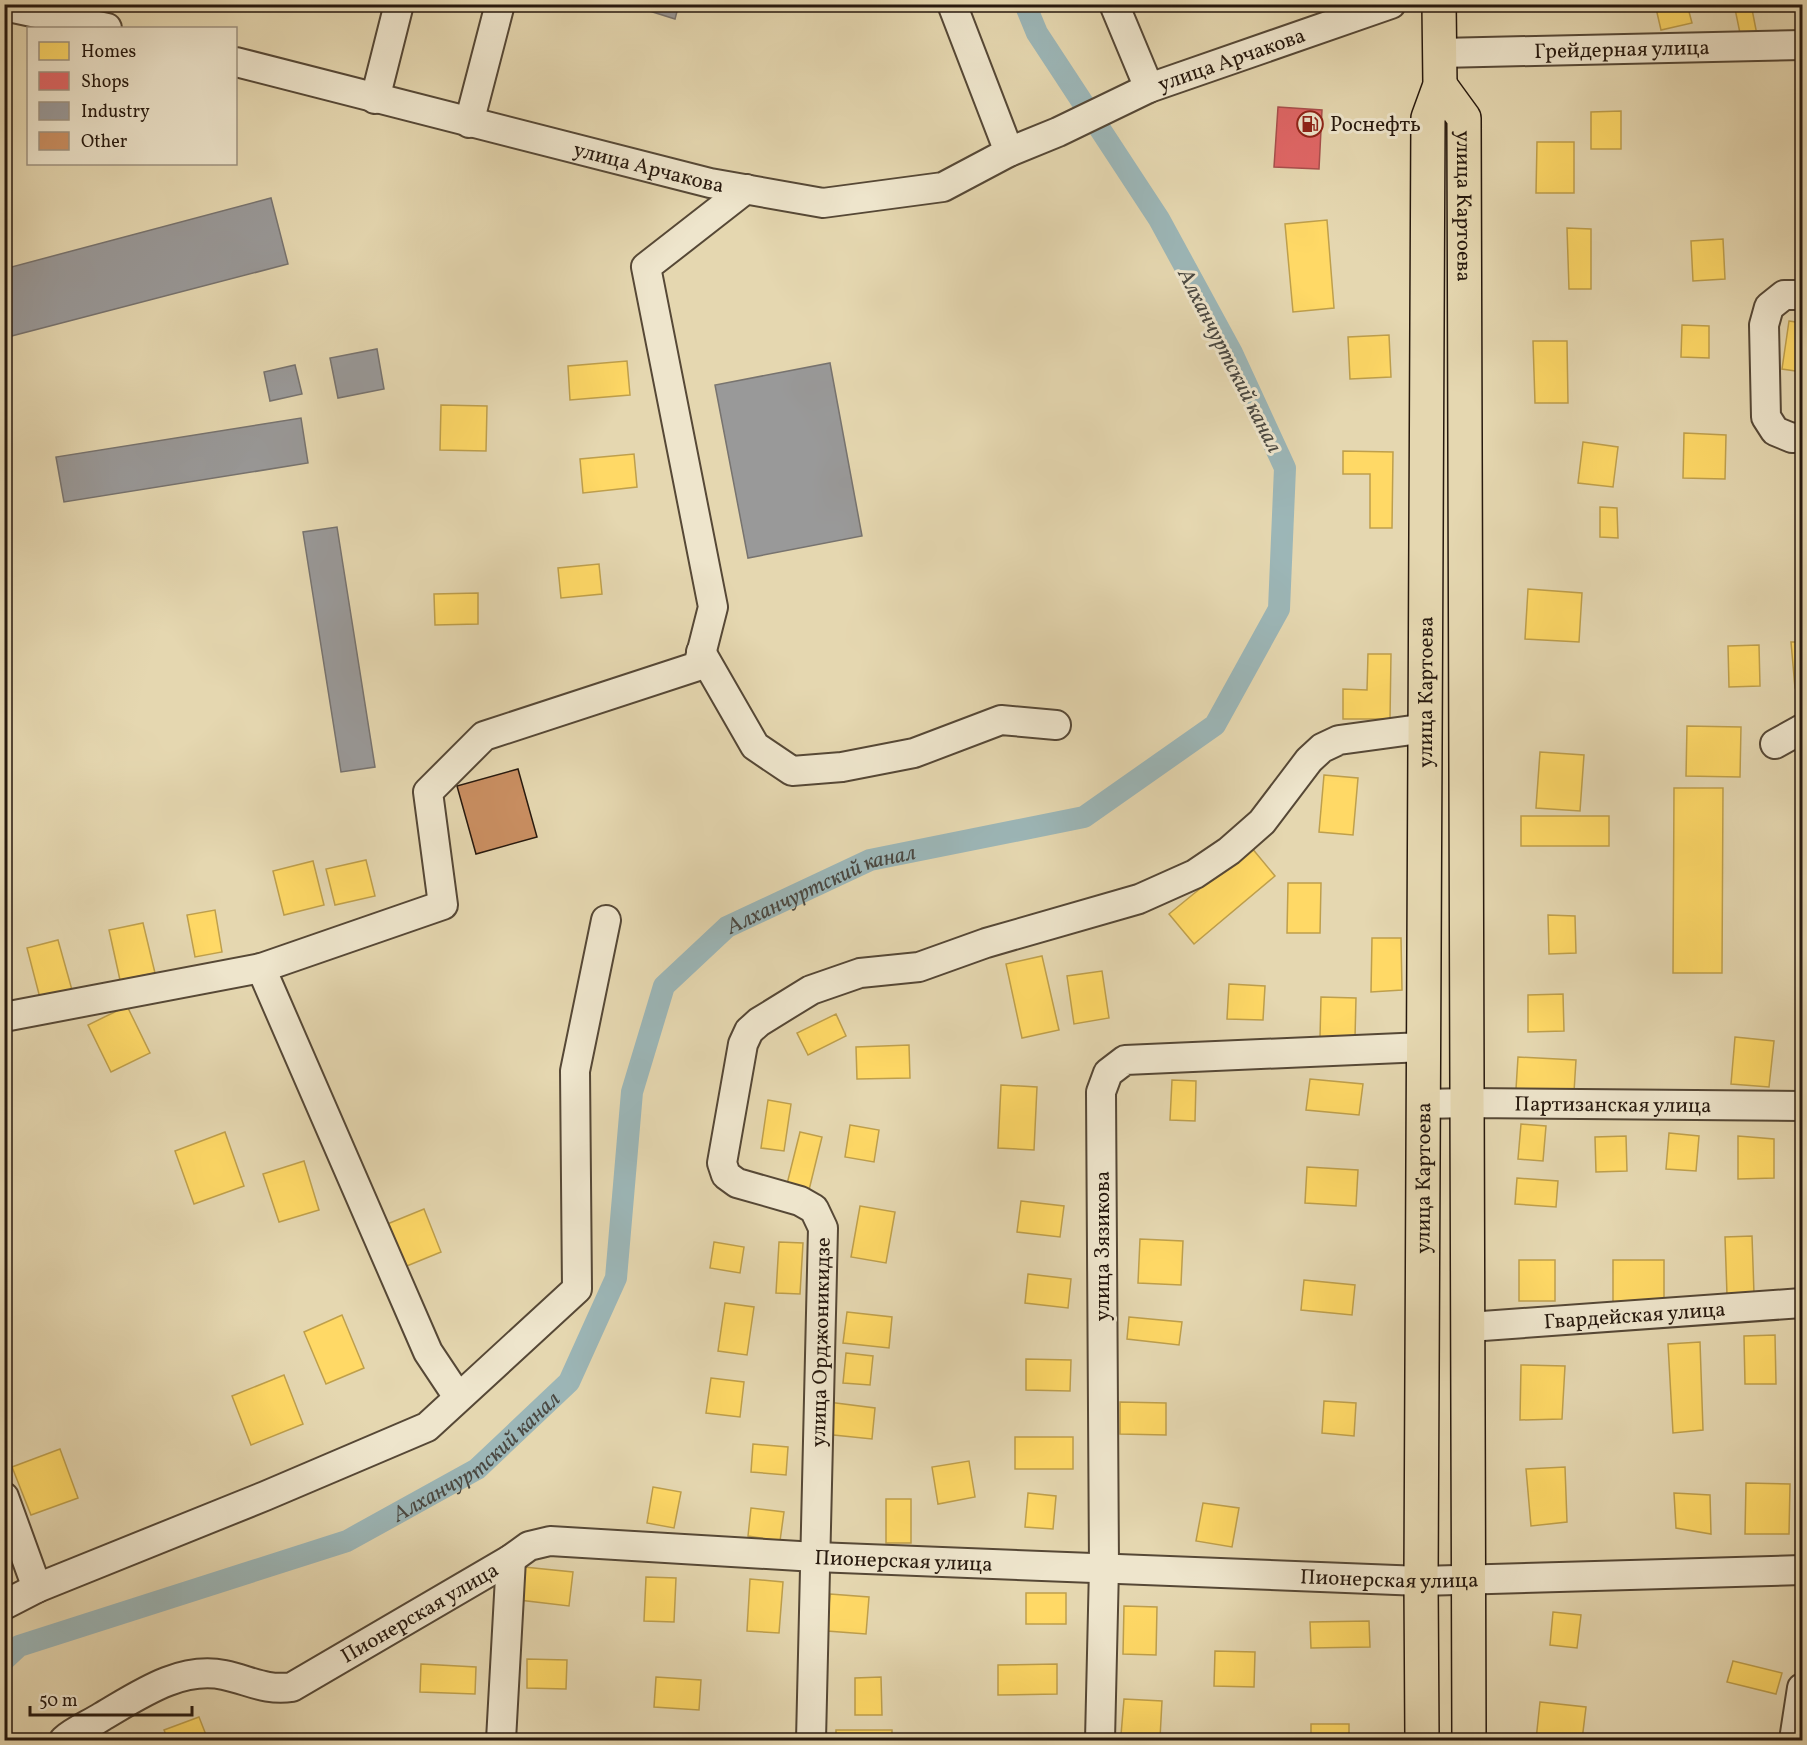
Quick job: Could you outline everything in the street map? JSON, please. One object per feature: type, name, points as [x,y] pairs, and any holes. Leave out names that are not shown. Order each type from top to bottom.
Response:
[{"type":"main road","points":[[1439,4],[1440,69]]},
{"type":"main road","name":"улица Картоева","points":[[1422,1740],[1428,117],[1440,69]]},
{"type":"main road","name":"улица Картоева","points":[[1440,69],[1464,118],[1469,1740]]},
{"type":"street","points":[[375,99],[399,4]]},
{"type":"street","points":[[469,123],[500,4]]},
{"type":"street","points":[[952,4],[1009,152]]},
{"type":"street","points":[[1114,4],[1149,88]]},
{"type":"street","name":"улица Арчакова","points":[[237,62],[710,183],[824,204],[943,187],[1009,152],[1058,132],[1149,88],[1391,4]]},
{"type":"street","points":[[4,6],[104,20]]},
{"type":"street","name":"Грейдерная улица","points":[[1440,69],[1803,45]]},
{"type":"street","points":[[4,1017],[261,968],[443,905],[428,792],[484,736],[698,666],[714,607],[646,267],[746,189]]},
{"type":"street","points":[[1803,295],[1784,295],[1769,307],[1764,324],[1766,417],[1775,431],[1792,438],[1803,437]]},
{"type":"street","points":[[701,652],[755,746],[792,771],[842,767],[914,753],[1001,720],[1056,725]]},
{"type":"street","name":"улица Орджоникидзе","points":[[811,1740],[823,1228],[814,1209],[800,1201],[737,1183],[726,1175],[722,1163],[743,1044],[749,1031],[759,1022],[812,990],[860,973],[919,967],[986,943],[1139,899],[1195,874],[1229,851],[1262,822],[1309,760],[1322,748],[1339,740],[1427,728]]},
{"type":"street","points":[[1775,744],[1803,729]]},
{"type":"street","points":[[4,1605],[37,1588],[265,1496],[427,1427],[578,1289],[575,1071],[606,920]]},
{"type":"street","points":[[261,968],[428,1352],[458,1397]]},
{"type":"street","name":"улица Зязикова","points":[[1100,1740],[1104,1567],[1101,1092],[1108,1073],[1125,1060],[1424,1047]]},
{"type":"street","name":"Партизанская улица","points":[[1423,1104],[1468,1102],[1803,1106]]},
{"type":"street","name":"Гвардейская улица","points":[[1469,1326],[1803,1303]]},
{"type":"street","points":[[4,1497],[37,1588]]},
{"type":"street","name":"Пионерская улица","points":[[64,1740],[136,1696],[174,1678],[199,1673],[223,1674],[277,1689],[292,1687],[511,1559],[529,1546],[550,1541],[816,1557],[1421,1581],[1803,1570]]},
{"type":"street","points":[[501,1740],[511,1559]]},
{"type":"street","points":[[1794,1740],[1803,1688]]},
{"type":"building: Homes","points":[[1655,4],[1687,4],[1692,23],[1661,30]]},
{"type":"building: Homes","points":[[1734,4],[1751,4],[1758,40],[1742,43]]},
{"type":"building: Homes","points":[[1621,111],[1621,149],[1591,149],[1591,112]]},
{"type":"building: Homes","points":[[1537,142],[1574,142],[1574,193],[1536,193]]},
{"type":"building: Homes","points":[[1327,220],[1334,308],[1293,312],[1285,224]]},
{"type":"building: Homes","points":[[1567,228],[1591,229],[1591,289],[1569,289]]},
{"type":"building: Homes","points":[[1723,239],[1725,279],[1693,281],[1691,241]]},
{"type":"building: Homes","points":[[1789,321],[1802,323],[1802,372],[1782,369]]},
{"type":"building: Homes","points":[[1682,325],[1709,326],[1709,358],[1681,357]]},
{"type":"building: Homes","points":[[1389,335],[1391,377],[1350,379],[1348,337]]},
{"type":"building: Homes","points":[[1533,341],[1567,341],[1568,403],[1535,403]]},
{"type":"building: Homes","points":[[627,361],[630,395],[570,400],[568,366]]},
{"type":"building: Homes","points":[[441,405],[487,406],[486,451],[440,450]]},
{"type":"building: Homes","points":[[1684,433],[1726,435],[1725,479],[1683,478]]},
{"type":"building: Homes","points":[[1583,442],[1618,447],[1613,487],[1578,483]]},
{"type":"building: Homes","points":[[1343,451],[1393,452],[1392,528],[1370,528],[1370,474],[1343,474]]},
{"type":"building: Homes","points":[[634,454],[637,487],[583,493],[580,459]]},
{"type":"building: Homes","points":[[1600,507],[1617,508],[1618,538],[1600,537]]},
{"type":"building: Homes","points":[[599,564],[602,594],[561,598],[558,568]]},
{"type":"building: Homes","points":[[1528,589],[1582,593],[1579,642],[1525,639]]},
{"type":"building: Homes","points":[[478,593],[478,624],[435,625],[434,594]]},
{"type":"building: Homes","points":[[1791,642],[1802,642],[1802,687],[1795,688]]},
{"type":"building: Homes","points":[[1759,645],[1760,686],[1729,687],[1728,646]]},
{"type":"building: Homes","points":[[1368,654],[1391,654],[1390,719],[1343,719],[1343,689],[1367,690]]},
{"type":"building: Homes","points":[[1687,726],[1741,727],[1740,777],[1686,776]]},
{"type":"building: Homes","points":[[1540,752],[1584,755],[1580,811],[1536,808]]},
{"type":"building: Homes","points":[[1324,775],[1358,778],[1353,835],[1319,832]]},
{"type":"building: Homes","points":[[1674,788],[1723,788],[1722,973],[1673,973]]},
{"type":"building: Homes","points":[[1521,816],[1609,816],[1609,846],[1521,846]]},
{"type":"building: Homes","points":[[1251,847],[1275,876],[1194,944],[1169,914]]},
{"type":"building: Homes","points":[[366,860],[375,896],[335,905],[326,869]]},
{"type":"building: Homes","points":[[313,861],[324,905],[284,915],[273,871]]},
{"type":"building: Homes","points":[[1288,883],[1321,883],[1320,933],[1287,933]]},
{"type":"building: Homes","points":[[215,910],[222,952],[195,957],[187,915]]},
{"type":"building: Homes","points":[[1548,915],[1575,916],[1576,953],[1549,954]]},
{"type":"building: Homes","points":[[143,923],[155,973],[120,980],[109,930]]},
{"type":"building: Homes","points":[[1372,938],[1401,938],[1402,990],[1371,992]]},
{"type":"building: Homes","points":[[58,940],[72,990],[40,998],[27,948]]},
{"type":"building: Homes","points":[[1042,956],[1059,1030],[1022,1038],[1006,964]]},
{"type":"building: Homes","points":[[1102,971],[1109,1018],[1074,1024],[1067,976]]},
{"type":"building: Homes","points":[[1229,984],[1265,986],[1263,1020],[1227,1019]]},
{"type":"building: Homes","points":[[1563,994],[1564,1031],[1528,1032],[1528,995]]},
{"type":"building: Homes","points":[[1321,997],[1356,998],[1355,1038],[1320,1037]]},
{"type":"building: Homes","points":[[127,1006],[150,1053],[111,1072],[88,1025]]},
{"type":"building: Homes","points":[[836,1014],[846,1036],[808,1055],[797,1033]]},
{"type":"building: Homes","points":[[1735,1037],[1774,1041],[1769,1087],[1731,1084]]},
{"type":"building: Homes","points":[[909,1045],[910,1078],[857,1079],[856,1047]]},
{"type":"building: Homes","points":[[1518,1057],[1576,1060],[1574,1092],[1516,1089]]},
{"type":"building: Homes","points":[[1310,1079],[1363,1084],[1359,1115],[1306,1110]]},
{"type":"building: Homes","points":[[1172,1080],[1196,1081],[1195,1121],[1170,1120]]},
{"type":"building: Homes","points":[[1001,1085],[1037,1087],[1034,1150],[998,1148]]},
{"type":"building: Homes","points":[[768,1100],[791,1104],[784,1151],[761,1148]]},
{"type":"building: Homes","points":[[1521,1124],[1546,1126],[1543,1161],[1518,1159]]},
{"type":"building: Homes","points":[[850,1125],[879,1130],[874,1162],[845,1157]]},
{"type":"building: Homes","points":[[225,1132],[244,1186],[194,1204],[175,1151]]},
{"type":"building: Homes","points":[[800,1132],[822,1137],[809,1190],[787,1184]]},
{"type":"building: Homes","points":[[1669,1133],[1699,1136],[1696,1171],[1666,1169]]},
{"type":"building: Homes","points":[[1626,1136],[1627,1171],[1596,1172],[1595,1137]]},
{"type":"building: Homes","points":[[1738,1136],[1774,1139],[1774,1178],[1738,1179]]},
{"type":"building: Homes","points":[[304,1161],[319,1210],[279,1222],[263,1174]]},
{"type":"building: Homes","points":[[1307,1167],[1358,1170],[1356,1206],[1305,1203]]},
{"type":"building: Homes","points":[[1517,1178],[1558,1181],[1556,1207],[1515,1204]]},
{"type":"building: Homes","points":[[1021,1201],[1064,1206],[1060,1237],[1017,1232]]},
{"type":"building: Homes","points":[[860,1206],[895,1212],[886,1263],[851,1257]]},
{"type":"building: Homes","points":[[424,1209],[441,1252],[397,1270],[380,1227]]},
{"type":"building: Homes","points":[[1752,1236],[1754,1294],[1727,1295],[1725,1237]]},
{"type":"building: Homes","points":[[1140,1239],[1183,1241],[1181,1285],[1138,1283]]},
{"type":"building: Homes","points":[[714,1242],[744,1247],[740,1273],[710,1268]]},
{"type":"building: Homes","points":[[779,1242],[803,1243],[800,1294],[776,1293]]},
{"type":"building: Homes","points":[[1519,1260],[1555,1260],[1555,1301],[1519,1301]]},
{"type":"building: Homes","points":[[1613,1260],[1664,1260],[1664,1303],[1613,1304]]},
{"type":"building: Homes","points":[[1028,1274],[1071,1279],[1068,1308],[1025,1303]]},
{"type":"building: Homes","points":[[1304,1280],[1355,1285],[1352,1315],[1301,1310]]},
{"type":"building: Homes","points":[[725,1303],[754,1307],[747,1355],[718,1351]]},
{"type":"building: Homes","points":[[847,1312],[892,1317],[889,1348],[843,1343]]},
{"type":"building: Homes","points":[[342,1315],[364,1368],[326,1384],[304,1332]]},
{"type":"building: Homes","points":[[1129,1317],[1182,1322],[1179,1345],[1127,1339]]},
{"type":"building: Homes","points":[[1775,1335],[1776,1384],[1745,1384],[1744,1336]]},
{"type":"building: Homes","points":[[1700,1342],[1703,1430],[1673,1433],[1668,1344]]},
{"type":"building: Homes","points":[[846,1353],[873,1356],[870,1385],[843,1383]]},
{"type":"building: Homes","points":[[1026,1359],[1071,1360],[1070,1391],[1026,1390]]},
{"type":"building: Homes","points":[[1521,1365],[1565,1366],[1562,1419],[1520,1420]]},
{"type":"building: Homes","points":[[284,1375],[303,1424],[251,1445],[232,1396]]},
{"type":"building: Homes","points":[[711,1378],[744,1382],[740,1417],[706,1413]]},
{"type":"building: Homes","points":[[1324,1401],[1356,1403],[1354,1436],[1322,1433]]},
{"type":"building: Homes","points":[[828,1402],[875,1408],[872,1439],[824,1434]]},
{"type":"building: Homes","points":[[1120,1402],[1166,1403],[1166,1435],[1120,1434]]},
{"type":"building: Homes","points":[[1015,1437],[1073,1437],[1073,1469],[1015,1469]]},
{"type":"building: Homes","points":[[753,1444],[788,1447],[786,1475],[751,1472]]},
{"type":"building: Homes","points":[[60,1449],[78,1498],[31,1515],[12,1467]]},
{"type":"building: Homes","points":[[969,1461],[975,1497],[938,1504],[932,1467]]},
{"type":"building: Homes","points":[[1565,1467],[1567,1522],[1531,1526],[1526,1469]]},
{"type":"building: Homes","points":[[1746,1483],[1790,1484],[1789,1534],[1745,1534]]},
{"type":"building: Homes","points":[[653,1487],[681,1492],[674,1528],[647,1523]]},
{"type":"building: Homes","points":[[1028,1493],[1056,1496],[1053,1529],[1025,1527]]},
{"type":"building: Homes","points":[[1674,1493],[1710,1495],[1711,1534],[1676,1528]]},
{"type":"building: Homes","points":[[886,1499],[911,1499],[911,1543],[886,1543]]},
{"type":"building: Homes","points":[[1203,1503],[1239,1508],[1232,1547],[1196,1541]]},
{"type":"building: Homes","points":[[751,1508],[784,1512],[780,1541],[748,1536]]},
{"type":"building: Homes","points":[[524,1567],[573,1572],[569,1606],[519,1600]]},
{"type":"building: Homes","points":[[646,1577],[676,1578],[674,1622],[644,1621]]},
{"type":"building: Homes","points":[[750,1579],[783,1582],[779,1633],[747,1631]]},
{"type":"building: Homes","points":[[1026,1593],[1066,1593],[1066,1624],[1026,1624]]},
{"type":"building: Homes","points":[[830,1594],[869,1597],[866,1634],[827,1631]]},
{"type":"building: Homes","points":[[1124,1606],[1157,1607],[1156,1655],[1123,1654]]},
{"type":"building: Homes","points":[[1553,1612],[1581,1615],[1577,1648],[1550,1645]]},
{"type":"building: Homes","points":[[1369,1621],[1370,1647],[1311,1648],[1310,1622]]},
{"type":"building: Homes","points":[[1215,1651],[1255,1652],[1254,1687],[1214,1686]]},
{"type":"building: Homes","points":[[527,1659],[567,1660],[566,1689],[527,1688]]},
{"type":"building: Homes","points":[[1733,1661],[1782,1673],[1776,1694],[1727,1682]]},
{"type":"building: Homes","points":[[421,1664],[476,1667],[475,1694],[420,1692]]},
{"type":"building: Homes","points":[[1057,1664],[1057,1694],[998,1695],[998,1665]]},
{"type":"building: Homes","points":[[656,1677],[701,1680],[699,1710],[654,1707]]},
{"type":"building: Homes","points":[[881,1677],[882,1715],[855,1715],[855,1678]]},
{"type":"building: Homes","points":[[1124,1699],[1162,1701],[1160,1738],[1121,1735]]},
{"type":"building: Homes","points":[[1540,1702],[1586,1707],[1582,1740],[1536,1740]]},
{"type":"building: Homes","points":[[199,1717],[208,1740],[168,1740],[164,1730]]},
{"type":"building: Homes","points":[[1311,1724],[1349,1724],[1349,1740],[1311,1740]]},
{"type":"building: Homes","points":[[836,1730],[892,1730],[892,1740],[836,1740]]},
{"type":"building: Shops","points":[[1278,107],[1322,110],[1319,169],[1274,167]]},
{"type":"building: Industry","points":[[627,4],[679,4],[675,19]]},
{"type":"building: Industry","points":[[271,198],[288,264],[4,338],[4,269]]},
{"type":"building: Industry","points":[[377,349],[384,389],[338,398],[330,358]]},
{"type":"building: Industry","points":[[830,363],[862,536],[748,558],[715,385]]},
{"type":"building: Industry","points":[[295,365],[302,394],[270,401],[264,372]]},
{"type":"building: Industry","points":[[301,418],[308,463],[64,502],[56,457]]},
{"type":"building: Industry","points":[[337,527],[375,767],[341,772],[303,532]]},
{"type":"building: Other","points":[[518,769],[537,837],[476,854],[457,786]]},
{"type":"waterway","name":"Алханчуртский канал","points":[[4,1660],[19,1646],[347,1541],[477,1469],[569,1382],[616,1278],[632,1092],[664,986],[727,927],[870,860],[1084,817],[1215,725],[1279,609],[1285,468],[1232,353],[1159,219],[1037,33],[1025,4]]},
{"type":"place","name":"Роснефть","points":[[1310,124]]}]
